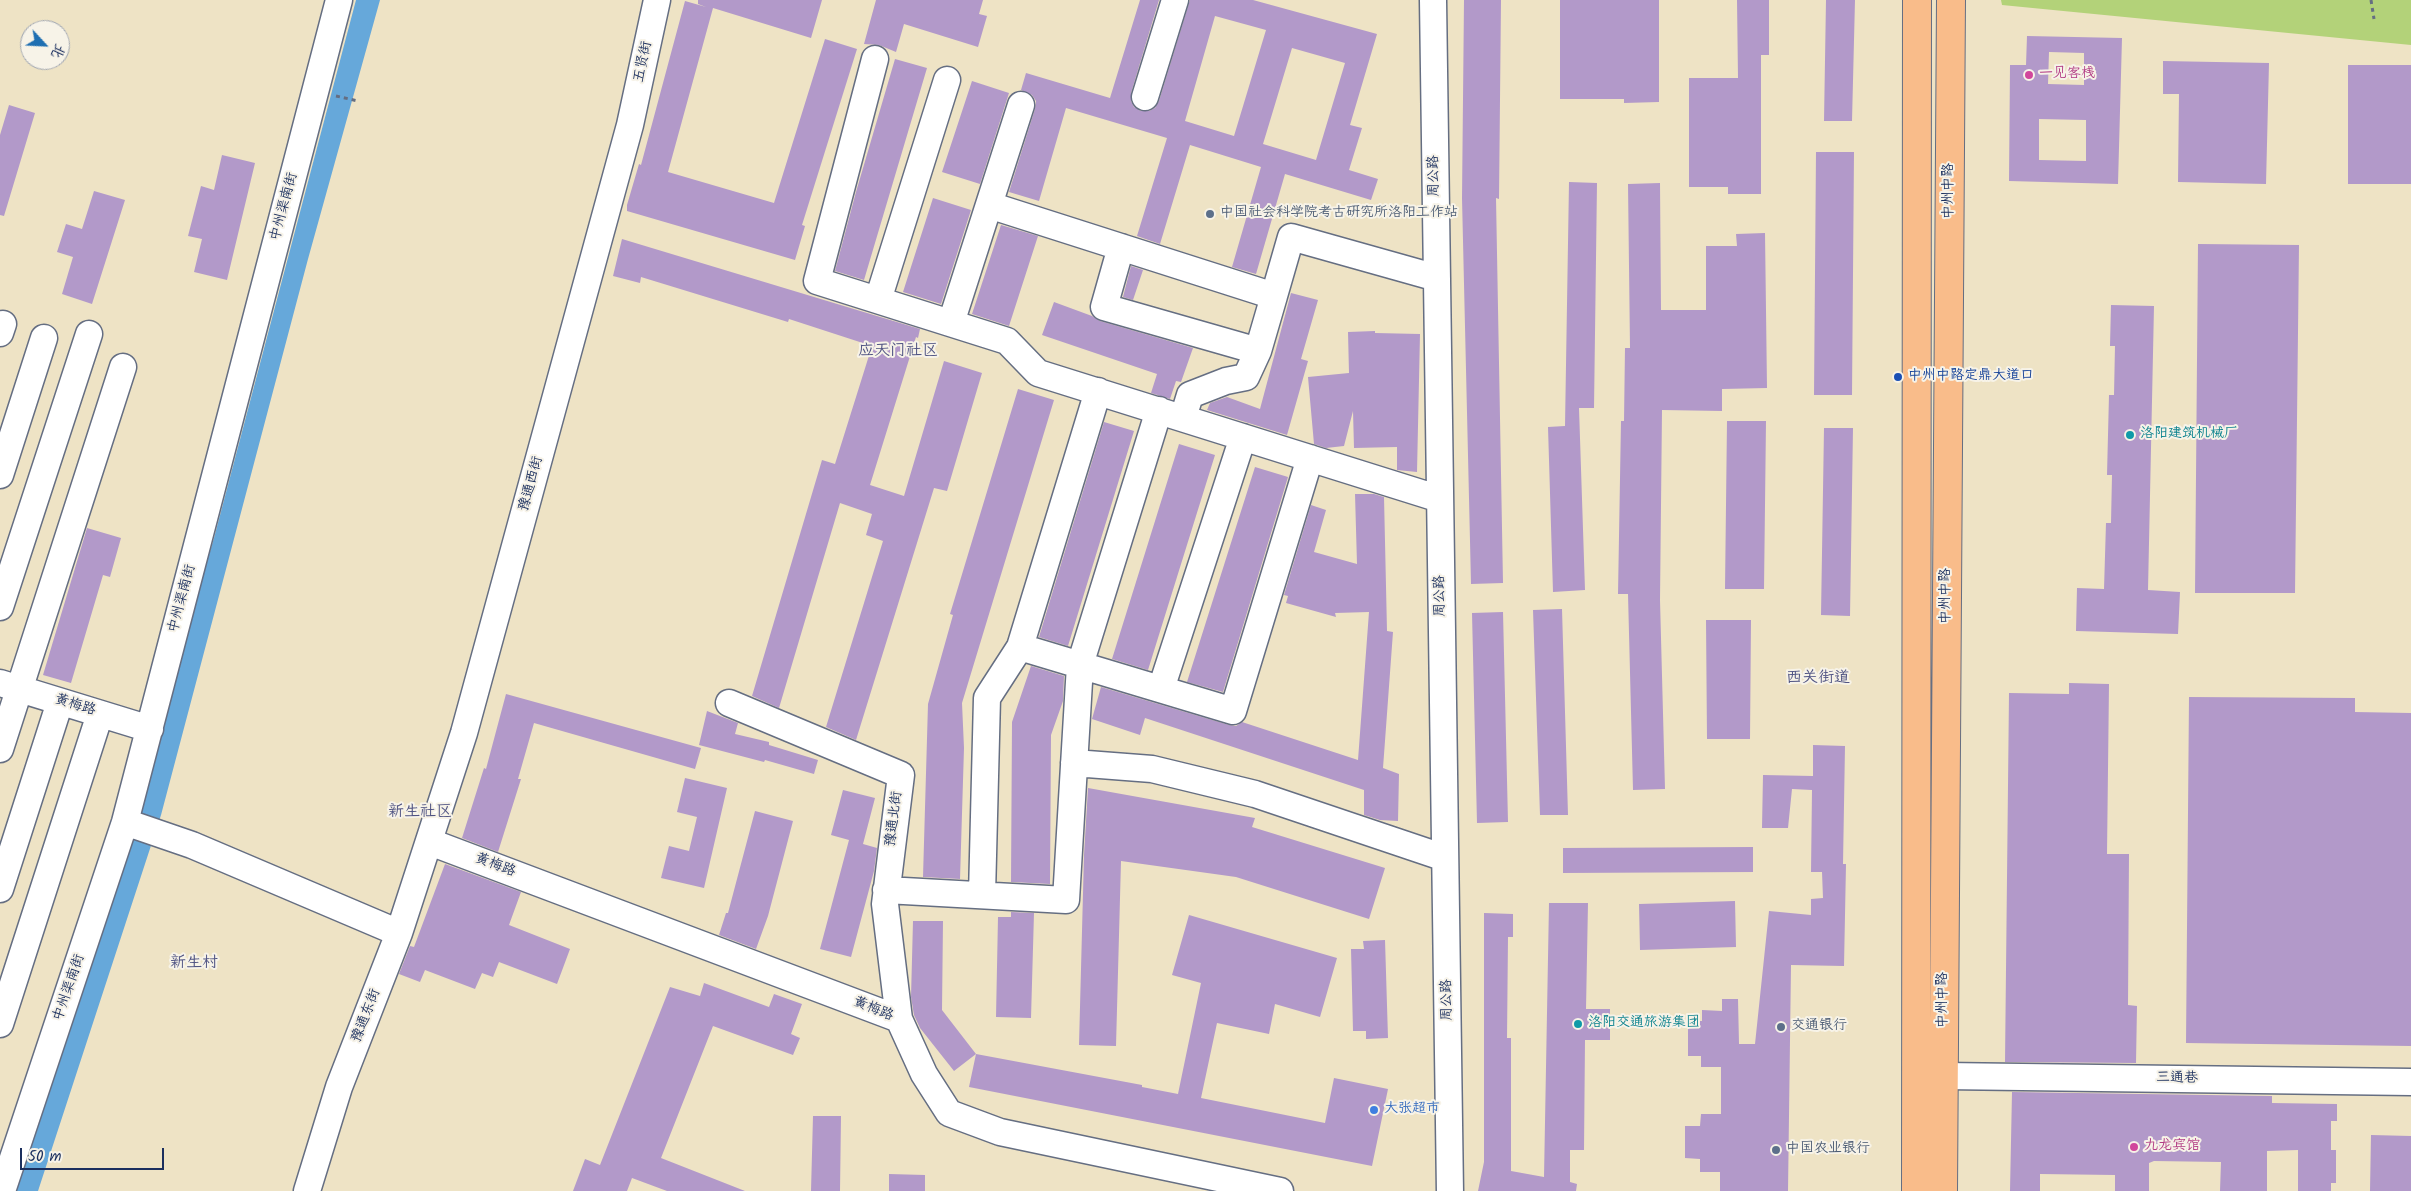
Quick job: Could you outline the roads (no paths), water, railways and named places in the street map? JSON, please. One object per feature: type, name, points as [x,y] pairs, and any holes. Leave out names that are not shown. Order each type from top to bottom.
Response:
[{"type":"main road","name":"中州中路","points":[[1916,1191],[1917,0]]},
{"type":"main road","name":"中州中路","points":[[1943,1191],[1951,0]]},
{"type":"street","name":"中州渠南街","points":[[2,1191],[125,822],[339,0]]},
{"type":"street","name":"五贤街","points":[[630,124],[657,0]]},
{"type":"street","points":[[1145,97],[1175,0]]},
{"type":"street","name":"周公路","points":[[1433,0],[1450,1191]]},
{"type":"street","points":[[875,59],[817,281],[1007,341],[1038,373],[1440,499]]},
{"type":"street","points":[[878,300],[947,80]]},
{"type":"street","points":[[952,323],[1020,105]]},
{"type":"street","name":"豫通西街","points":[[430,842],[464,733],[630,124]]},
{"type":"street","points":[[989,205],[1274,296]]},
{"type":"street","points":[[886,890],[1066,900],[1080,665],[1171,414],[1190,395],[1226,381],[1246,377],[1258,351],[1291,237],[1437,278]]},
{"type":"street","points":[[1121,248],[1104,307],[1258,351]]},
{"type":"street","points":[[0,607],[89,334]]},
{"type":"street","points":[[0,475],[44,338]]},
{"type":"street","points":[[0,749],[10,686],[123,367]]},
{"type":"street","points":[[982,895],[987,698],[1020,647],[1098,391]]},
{"type":"street","points":[[1162,689],[1243,437]]},
{"type":"street","points":[[1020,647],[1233,711],[1310,458]]},
{"type":"street","name":"黄梅路","points":[[10,686],[150,729]]},
{"type":"street","points":[[0,889],[60,702]]},
{"type":"street","name":"豫通北街","points":[[729,703],[901,775],[885,904],[898,1019]]},
{"type":"street","points":[[0,1024],[100,714]]},
{"type":"street","points":[[1074,763],[1152,770],[1255,794],[1446,858]]},
{"type":"street","points":[[125,822],[192,844],[400,933]]},
{"type":"street","name":"黄梅路","points":[[430,842],[898,1019],[924,1074],[949,1113],[1000,1132],[1280,1191]]},
{"type":"street","name":"豫通东街","points":[[307,1191],[339,1087],[400,933],[430,842]]},
{"type":"street","name":"三通巷","points":[[1944,1076],[2411,1082]]},
{"type":"water","points":[[356,0],[380,0],[308,259],[161,815],[38,1191],[10,1191],[155,735],[214,538]]},
{"type":"place","name":"一见客栈","points":[[2029,75]]},
{"type":"place","name":"中国社会科学院考古研究所洛阳工作站","points":[[1210,214]]},
{"type":"place","name":"中州中路定鼎大道口","points":[[1898,377]]},
{"type":"place","name":"洛阳建筑机械厂","points":[[2130,435]]},
{"type":"place","name":"洛阳交通旅游集团","points":[[1578,1024]]},
{"type":"place","name":"交通银行","points":[[1781,1027]]},
{"type":"place","name":"大张超市","points":[[1374,1110]]},
{"type":"place","name":"九龙宾馆","points":[[2134,1147]]},
{"type":"place","name":"中国农业银行","points":[[1776,1150]]},
{"type":"district","name":"应天门社区","points":[[898,352]]},
{"type":"district","name":"西关街道","points":[[1818,679]]},
{"type":"district","name":"新生社区","points":[[420,813]]},
{"type":"district","name":"新生村","points":[[194,964]]}]
